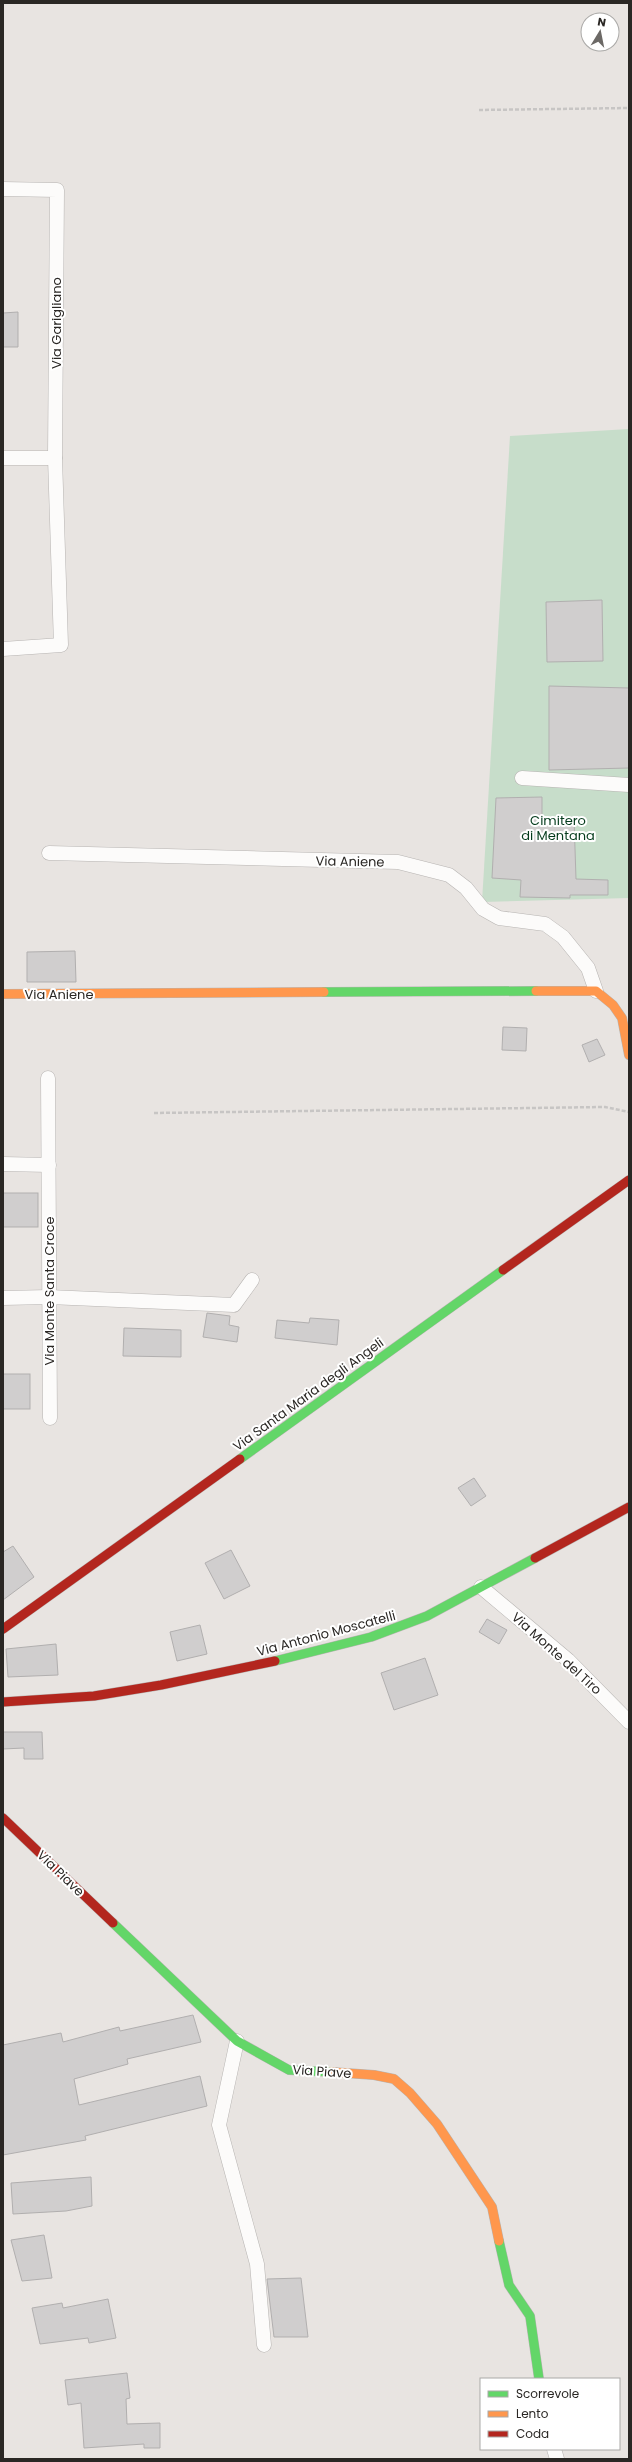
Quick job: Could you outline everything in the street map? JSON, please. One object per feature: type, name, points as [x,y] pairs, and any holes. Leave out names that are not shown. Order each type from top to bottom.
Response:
[{"type":"street","name":"Via Garigliano","points":[[3,189],[58,190],[55,458]]},
{"type":"street","points":[[3,458],[55,458],[61,644],[3,649]]},
{"type":"street","points":[[522,778],[629,785]]},
{"type":"street","name":"Via Aniene","points":[[3,994],[596,991],[588,968],[563,937],[545,924],[499,918],[483,909],[466,888],[449,875],[398,862],[49,853]]},
{"type":"street","points":[[596,991],[614,1004],[622,1018],[629,1055]]},
{"type":"street","name":"Via Monte Santa Croce","points":[[48,1078],[50,1418]]},
{"type":"street","points":[[3,1164],[49,1164]]},
{"type":"street","name":"Via Santa Maria degli Angeli","points":[[3,1628],[629,1180]]},
{"type":"street","points":[[3,1298],[50,1297],[234,1305],[252,1280]]},
{"type":"street","name":"Via Antonio Moscatelli","points":[[3,1702],[74,1698],[133,1690],[209,1676],[306,1654],[399,1628],[481,1587],[629,1506]]},
{"type":"street","name":"Via Monte del Tiro","points":[[481,1587],[574,1665],[629,1722]]},
{"type":"street","name":"Via Piave","points":[[3,1818],[237,2042],[289,2070],[374,2075],[394,2079],[410,2093],[438,2124],[492,2207],[509,2285],[530,2316],[539,2378]]},
{"type":"street","points":[[237,2042],[218,2125],[257,2264],[264,2345]]},
{"type":"path","points":[[479,110],[629,108]]},
{"type":"path","points":[[154,1113],[604,1107],[629,1112]]},
{"type":"green space","name":"Cimitero di Mentana","points":[[629,429],[629,898],[482,902],[510,436]]},
{"type":"building","points":[[18,312],[18,347],[3,347],[3,313]]},
{"type":"building","points":[[602,600],[603,661],[547,662],[546,602]]},
{"type":"building","points":[[549,686],[629,688],[629,768],[549,770]]},
{"type":"building","points":[[542,797],[542,818],[574,818],[576,879],[608,880],[608,895],[570,895],[570,898],[520,897],[521,880],[492,878],[496,798]]},
{"type":"building","points":[[75,951],[76,982],[27,982],[27,952]]},
{"type":"building","points":[[503,1027],[527,1028],[526,1051],[502,1050]]},
{"type":"building","points":[[597,1039],[605,1055],[589,1062],[582,1045]]},
{"type":"building","points":[[3,1193],[38,1193],[38,1227],[3,1227]]},
{"type":"building","points":[[207,1313],[230,1316],[229,1325],[239,1327],[237,1342],[203,1337]]},
{"type":"building","points":[[310,1318],[339,1320],[337,1345],[275,1338],[277,1320],[309,1323]]},
{"type":"building","points":[[124,1328],[181,1330],[181,1357],[123,1356]]},
{"type":"building","points":[[3,1374],[30,1374],[30,1409],[3,1409]]},
{"type":"building","points":[[474,1478],[486,1496],[471,1506],[458,1488]]},
{"type":"building","points":[[13,1546],[34,1577],[3,1600],[3,1552]]},
{"type":"building","points":[[231,1550],[250,1586],[224,1599],[205,1563]]},
{"type":"building","points":[[487,1619],[507,1630],[499,1644],[479,1632]]},
{"type":"building","points":[[200,1625],[207,1654],[177,1661],[170,1632]]},
{"type":"building","points":[[56,1644],[58,1675],[8,1677],[6,1649]]},
{"type":"building","points":[[425,1658],[438,1695],[394,1710],[381,1673]]},
{"type":"building","points":[[3,1732],[42,1732],[43,1759],[24,1759],[24,1748],[3,1749]]},
{"type":"building","points":[[193,2015],[201,2042],[127,2059],[128,2064],[74,2079],[79,2105],[200,2076],[207,2106],[85,2136],[86,2140],[3,2155],[3,2045],[61,2033],[63,2042],[119,2027],[120,2031]]},
{"type":"building","points":[[91,2177],[92,2206],[66,2211],[13,2214],[11,2183]]},
{"type":"building","points":[[44,2235],[52,2278],[22,2281],[11,2240]]},
{"type":"building","points":[[301,2278],[308,2337],[274,2337],[267,2279]]},
{"type":"building","points":[[108,2299],[116,2338],[89,2343],[88,2338],[40,2344],[32,2308],[62,2303],[63,2308]]},
{"type":"building","points":[[127,2373],[130,2398],[126,2399],[127,2424],[160,2423],[160,2448],[144,2448],[144,2444],[84,2448],[81,2403],[68,2405],[65,2380]]},
{"type":"traffic: fast","points":[[324,992],[536,991]]},
{"type":"traffic: fast","points":[[240,1459],[503,1270]]},
{"type":"traffic: fast","points":[[275,1661],[371,1637],[427,1616],[535,1558]]},
{"type":"traffic: fast","points":[[113,1923],[237,2041],[289,2070],[331,2072]]},
{"type":"traffic: fast","points":[[499,2241],[509,2285],[530,2316],[539,2378]]},
{"type":"traffic: slow","points":[[536,991],[596,991],[613,1005],[622,1018],[629,1055]]},
{"type":"traffic: slow","points":[[3,994],[324,992]]},
{"type":"traffic: slow","points":[[331,2072],[374,2075],[394,2079],[410,2093],[437,2124],[492,2207],[499,2241]]},
{"type":"traffic: jam","points":[[503,1270],[629,1180]]},
{"type":"traffic: jam","points":[[3,1629],[240,1459]]},
{"type":"traffic: jam","points":[[535,1558],[629,1507]]},
{"type":"traffic: jam","points":[[3,1702],[94,1696],[161,1685],[275,1661]]},
{"type":"traffic: jam","points":[[3,1818],[113,1923]]}]
